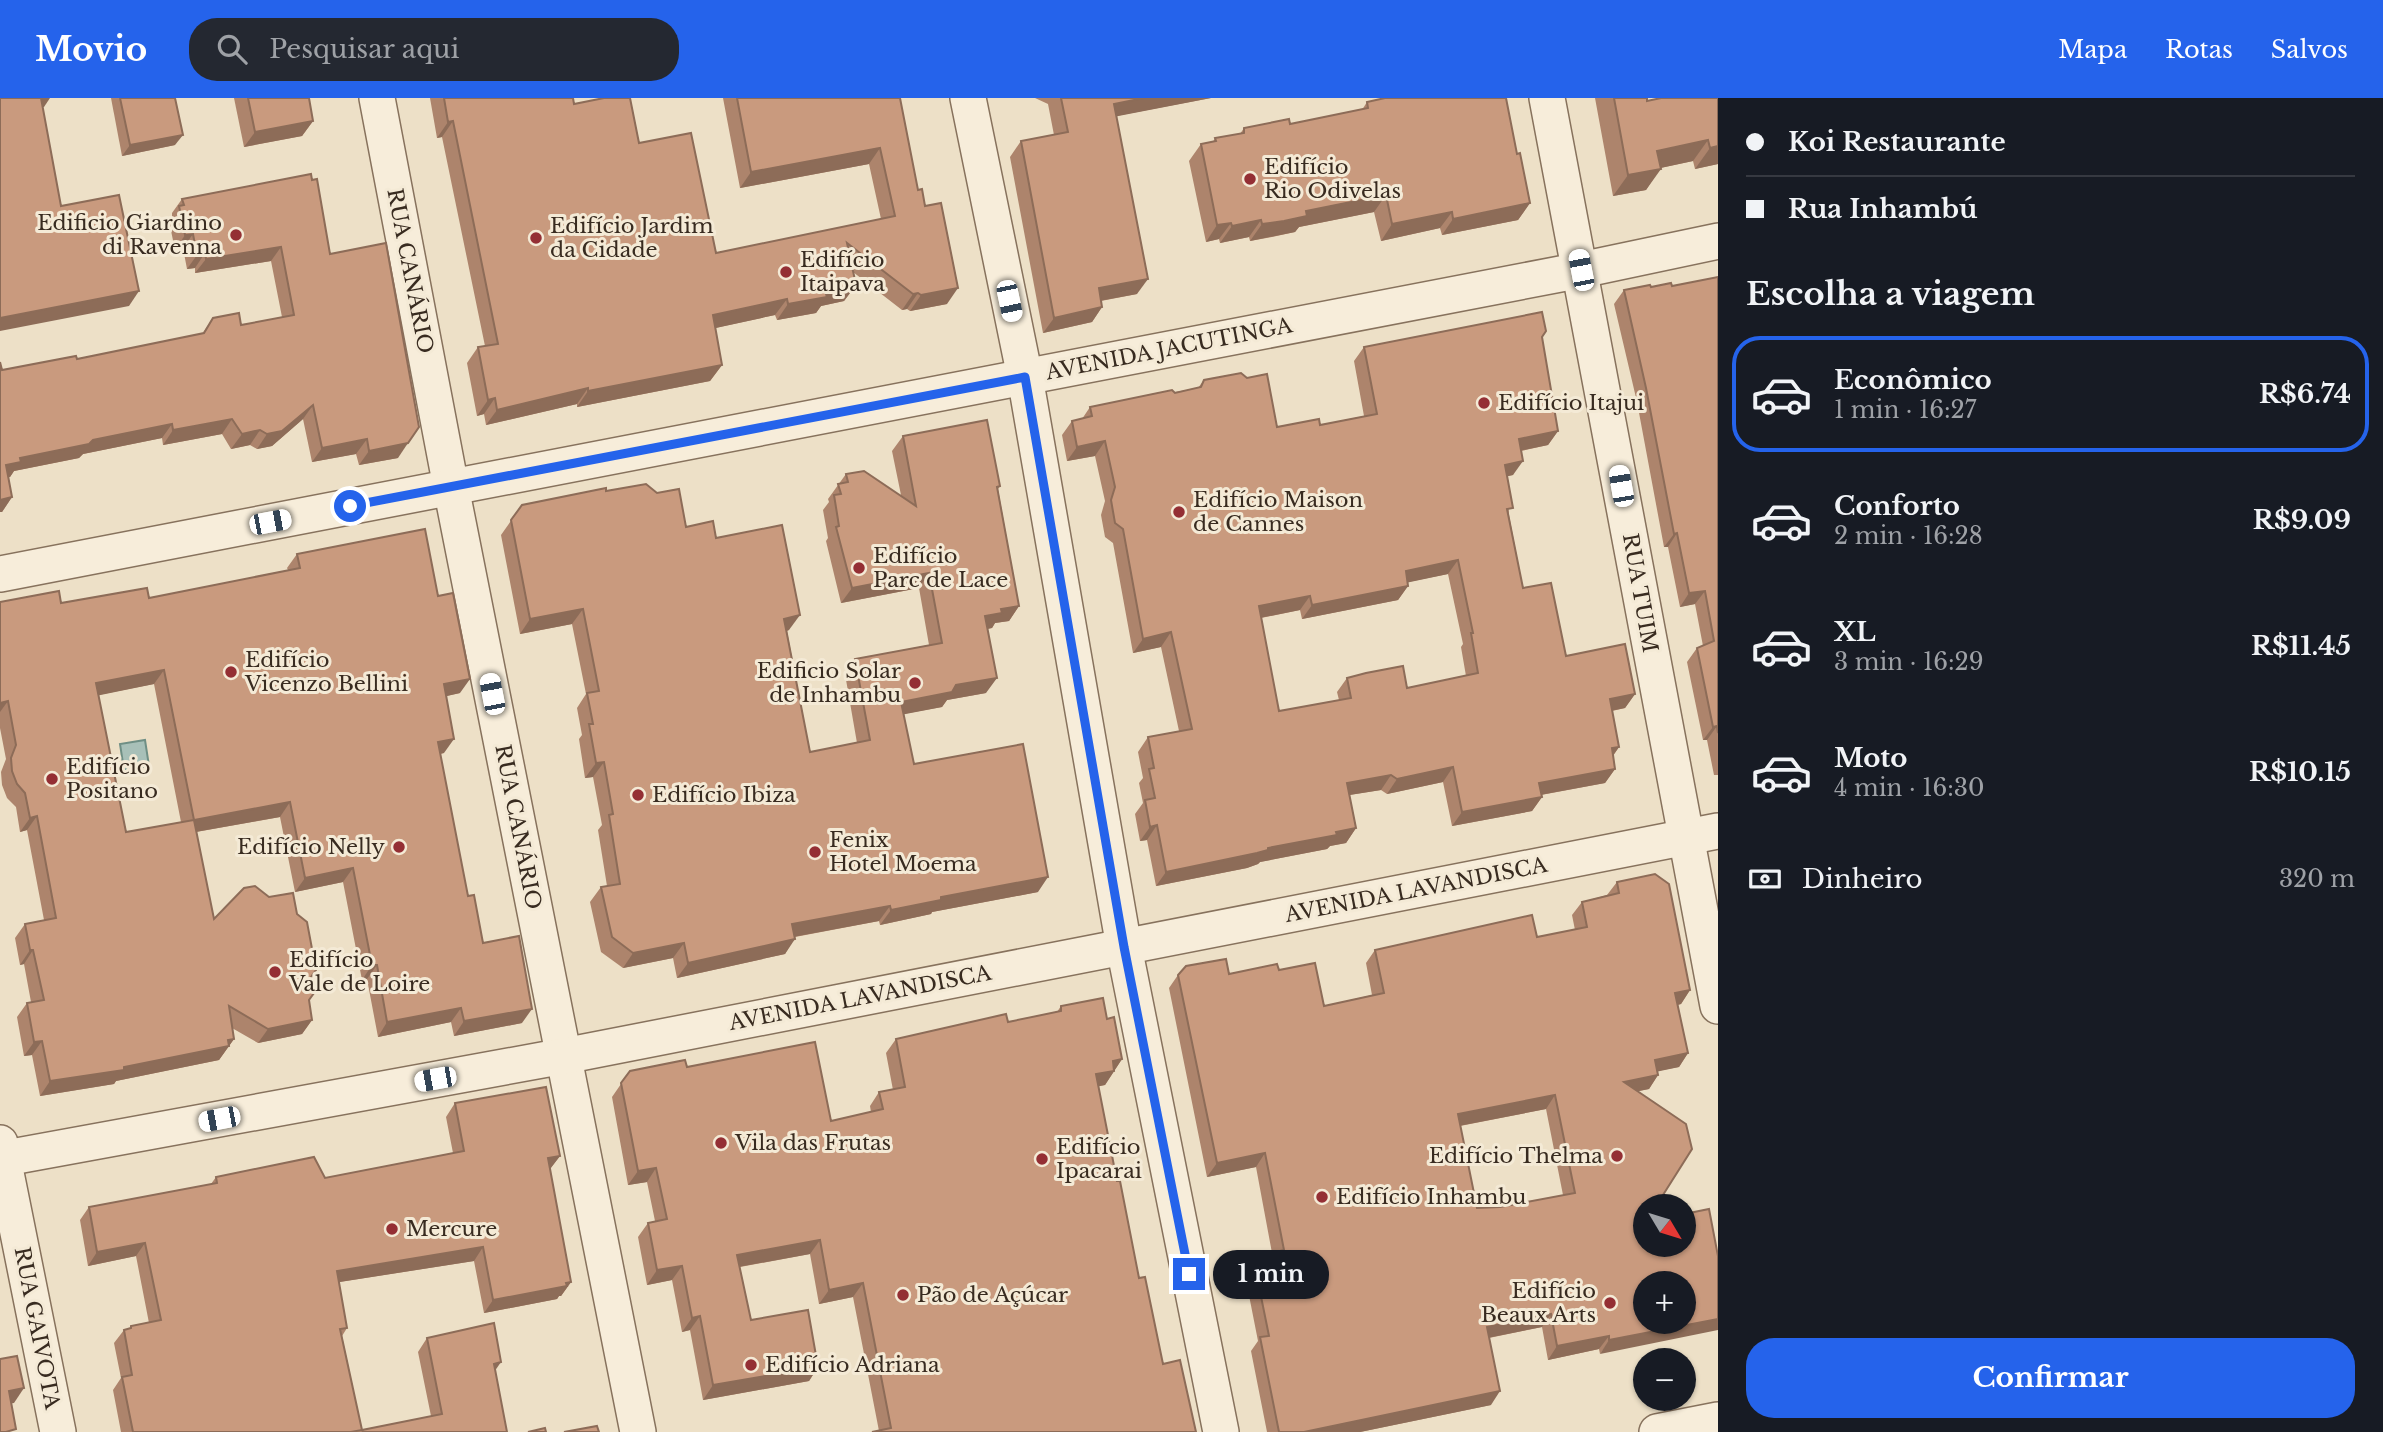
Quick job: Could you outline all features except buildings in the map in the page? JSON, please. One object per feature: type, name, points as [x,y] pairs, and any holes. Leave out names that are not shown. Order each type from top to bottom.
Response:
[{"type":"street","name":"RUA CANÁRIO","points":[[377,98],[638,1432]]},
{"type":"street","points":[[968,98],[1025,377],[1124,947],[1221,1432]]},
{"type":"street","name":"RUA TUIM","points":[[1547,98],[1581,270],[1702,834],[1718,1006]]},
{"type":"street","name":"AVENIDA JACUTINGA","points":[[0,574],[1581,270],[1718,241]]},
{"type":"street","name":"AVENIDA LAVANDISCA","points":[[1,1154],[564,1056],[1702,834]]},
{"type":"street","name":"RUA GAIVOTA","points":[[1,1154],[58,1432]]},
{"type":"street","points":[[1657,1432],[1718,1420]]},
{"type":"water","points":[[145,740],[149,766],[124,770],[120,744]]},
{"type":"place","name":"Edifício Rio Odivelas","points":[[1250,179]]},
{"type":"place","name":"Edificio Giardino di Ravenna","points":[[236,235]]},
{"type":"place","name":"Edifício Jardim da Cidade","points":[[536,238]]},
{"type":"place","name":"Edifício Itaipava","points":[[786,272]]},
{"type":"place","name":"Edifício Itajui","points":[[1484,403]]},
{"type":"place","name":"Edifício Maison de Cannes","points":[[1179,512]]},
{"type":"place","name":"Edifício Parc de Lace","points":[[859,568]]},
{"type":"place","name":"Edifício Vicenzo Bellini","points":[[231,672]]},
{"type":"place","name":"Edificio Solar de Inhambu","points":[[915,683]]},
{"type":"place","name":"Edifício Positano","points":[[52,779]]},
{"type":"place","name":"Edifício Ibiza","points":[[638,795]]},
{"type":"place","name":"Edifício Nelly","points":[[399,847]]},
{"type":"place","name":"Fenix Hotel Moema","points":[[815,852]]},
{"type":"place","name":"Edifício Vale de Loire","points":[[275,972]]},
{"type":"place","name":"Vila das Frutas","points":[[721,1143]]},
{"type":"place","name":"Edifício Thelma","points":[[1617,1156]]},
{"type":"place","name":"Edifício Ipacarai","points":[[1042,1159]]},
{"type":"place","name":"Edifício Inhambu","points":[[1322,1197]]},
{"type":"place","name":"Mercure","points":[[392,1229]]},
{"type":"place","name":"Pão de Açúcar","points":[[903,1295]]},
{"type":"place","name":"Edifício Beaux Arts","points":[[1610,1303]]},
{"type":"place","name":"Edifício Adriana","points":[[751,1365]]},
{"type":"route","points":[[350,506],[1025,377],[1124,947],[1189,1274]]}]
